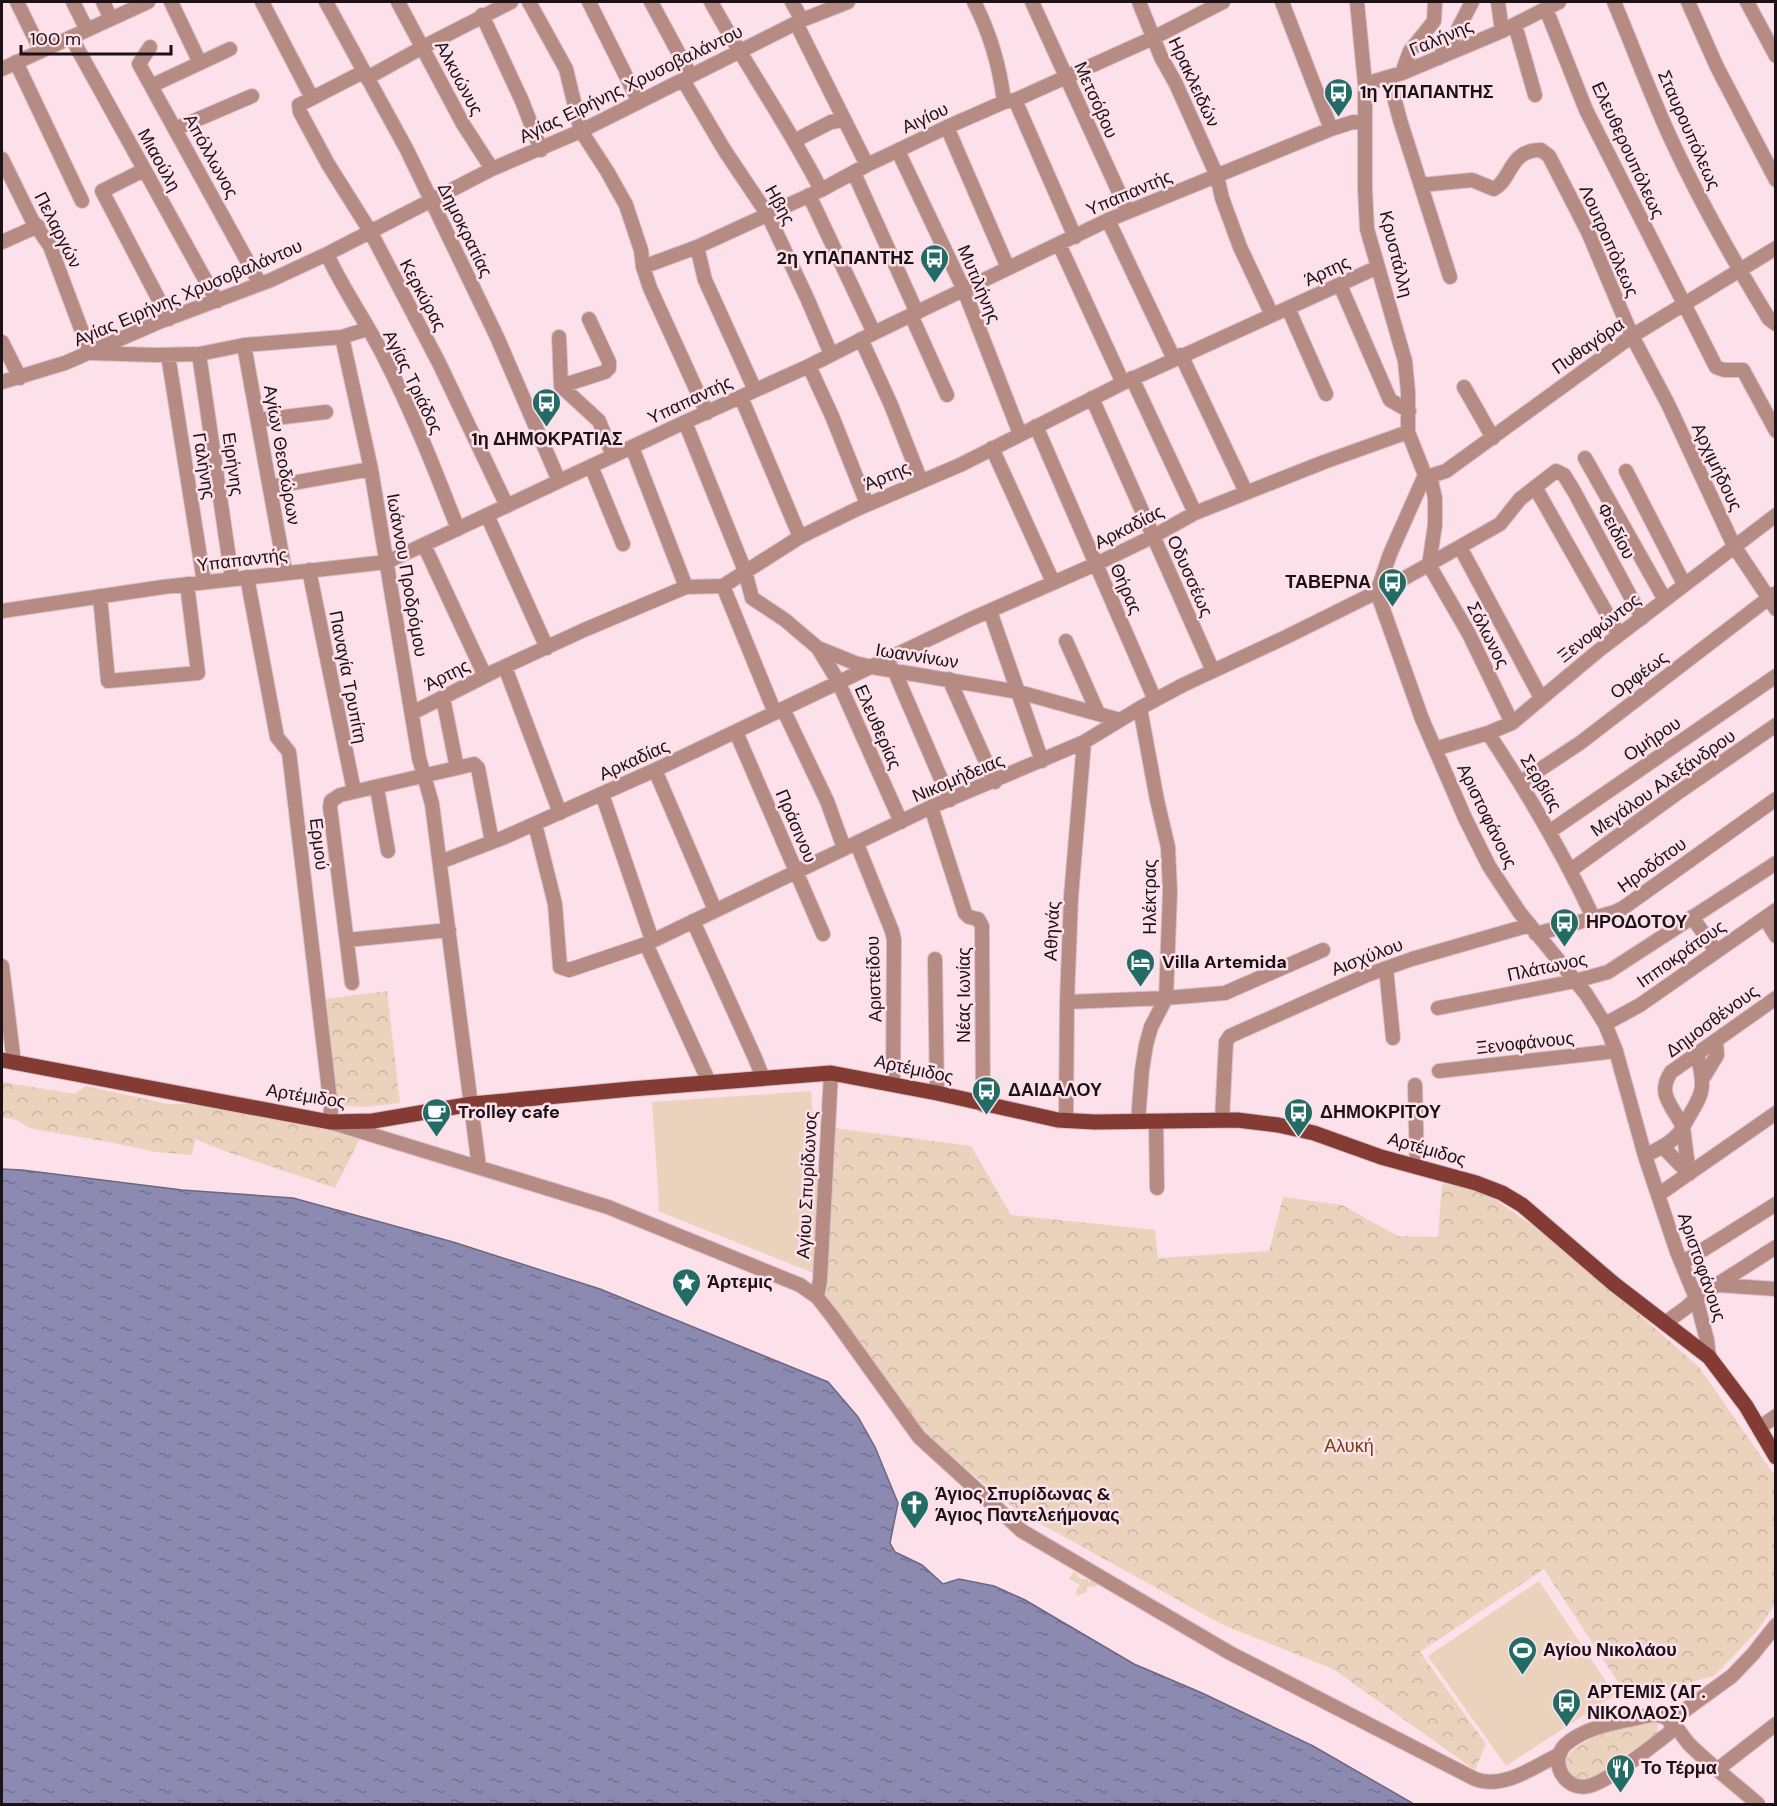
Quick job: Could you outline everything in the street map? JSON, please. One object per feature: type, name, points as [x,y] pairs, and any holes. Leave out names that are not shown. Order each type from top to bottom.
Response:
[{"type":"main road","name":"Αρτέμιδος","points":[[8,1062],[330,1122],[373,1122],[472,1104],[831,1073],[1066,1121],[1222,1120],[1261,1123],[1314,1132],[1381,1157],[1476,1183],[1515,1201],[1539,1218],[1614,1284],[1709,1358],[1733,1386],[1776,1457]]},
{"type":"street","points":[[17,2],[41,51]]},
{"type":"street","points":[[73,2],[87,30]]},
{"type":"street","points":[[103,2],[111,19]]},
{"type":"street","points":[[2,69],[148,2]]},
{"type":"street","points":[[171,2],[200,63]]},
{"type":"street","points":[[262,2],[312,98],[365,75],[512,2]]},
{"type":"street","name":"Δημοκρατίας","points":[[326,2],[406,150],[497,337],[559,481]]},
{"type":"street","name":"Αλκυώνυς","points":[[398,2],[463,124],[492,169]]},
{"type":"street","points":[[529,2],[566,69],[581,131],[626,205],[641,250],[643,267],[706,412]]},
{"type":"street","points":[[589,2],[639,102]]},
{"type":"street","name":"Ηβης","points":[[651,2],[725,151],[768,215],[831,354]]},
{"type":"street","points":[[711,2],[794,141],[921,481]]},
{"type":"street","points":[[792,2],[844,120],[867,165]]},
{"type":"street","name":"Αγίας Ειρήνης Χρυσοβαλάντου","points":[[2,382],[20,378],[90,353],[260,284],[327,254],[492,169],[541,150],[799,22],[848,2]]},
{"type":"street","points":[[974,2],[991,43],[1010,101],[1075,237]]},
{"type":"street","name":"Μετσόβου","points":[[1032,2],[1128,212]]},
{"type":"street","name":"Ηρακλειδών","points":[[1139,2],[1161,57],[1181,94],[1217,176],[1236,237],[1272,315]]},
{"type":"street","name":"Αιγίου","points":[[643,267],[697,247],[768,215],[947,128],[1153,38],[1206,5],[1223,2]]},
{"type":"street","points":[[1282,2],[1331,129]]},
{"type":"street","name":"Κρυστάλλη","points":[[1357,2],[1365,84],[1365,208],[1368,229],[1405,361],[1408,432],[1435,498],[1435,525],[1429,565]]},
{"type":"street","points":[[1435,2],[1434,21],[1410,51],[1395,76],[1421,185],[1450,277]]},
{"type":"street","points":[[1439,58],[1456,33],[1472,2]]},
{"type":"street","points":[[1498,2],[1535,96]]},
{"type":"street","name":"Γαλήνης","points":[[1365,84],[1395,76],[1439,58],[1508,28],[1559,2]]},
{"type":"street","name":"Σταυρουπόλεως","points":[[1614,2],[1670,136],[1738,269],[1768,319],[1776,324]]},
{"type":"street","points":[[1688,2],[1717,67],[1776,180]]},
{"type":"street","points":[[1747,2],[1776,56]]},
{"type":"street","name":"Ελευθερουπόλεως","points":[[1546,9],[1586,110],[1716,367],[1724,370],[1743,370],[1776,431]]},
{"type":"street","points":[[482,15],[541,150]]},
{"type":"street","points":[[1161,57],[1169,30]]},
{"type":"street","name":"Μιαούλη","points":[[71,38],[217,300]]},
{"type":"street","name":"Απόλλωνος","points":[[150,47],[139,64],[260,284]]},
{"type":"street","points":[[151,86],[230,49]]},
{"type":"street","points":[[16,62],[82,201]]},
{"type":"street","points":[[175,129],[252,96]]},
{"type":"street","name":"Κερκύρας","points":[[312,98],[299,105],[300,112],[328,164],[370,231],[439,363],[507,506]]},
{"type":"street","points":[[794,141],[831,122],[844,120]]},
{"type":"street","name":"Υπαπαντής","points":[[2,611],[187,584],[387,562],[809,366],[1108,220],[1331,129],[1353,122],[1364,123]]},
{"type":"street","points":[[947,128],[1008,268]]},
{"type":"street","name":"Λουτροπόλεως","points":[[1421,185],[1472,180],[1494,189],[1503,183],[1510,166],[1526,154],[1540,150],[1545,152],[1552,160],[1588,232],[1632,336]]},
{"type":"street","name":"Μυτιλήνης","points":[[898,151],[964,290],[1020,434]]},
{"type":"street","name":"Πελαργών","points":[[2,159],[32,219],[50,246],[90,353]]},
{"type":"street","points":[[144,170],[102,191],[169,319]]},
{"type":"street","points":[[854,173],[947,395]]},
{"type":"street","points":[[1108,220],[1246,492]]},
{"type":"street","points":[[2,242],[38,226]]},
{"type":"street","points":[[1059,244],[1195,513]]},
{"type":"street","points":[[697,247],[705,280],[755,390]]},
{"type":"street","name":"Πυθαγόρα","points":[[1427,476],[1446,471],[1632,336],[1738,269],[1776,248]]},
{"type":"street","name":"Αγίας Τριάδος","points":[[327,254],[340,282],[401,391],[458,529]]},
{"type":"street","name":"Άρτης","points":[[412,713],[584,630],[686,587],[723,586],[800,537],[867,504],[960,465],[1127,380],[1378,267]]},
{"type":"street","points":[[1340,285],[1390,400],[1408,411]]},
{"type":"street","points":[[1288,308],[1326,394]]},
{"type":"street","points":[[561,386],[605,372],[609,368],[609,362],[588,319]]},
{"type":"street","points":[[90,353],[199,354],[244,345],[342,337],[367,329]]},
{"type":"street","name":"Αρχιμήδους","points":[[1632,336],[1668,404],[1734,546],[1773,600]]},
{"type":"street","name":"Ιωάννου Προδρόμου","points":[[342,337],[371,469],[419,758],[432,804],[479,1167]]},
{"type":"street","points":[[559,337],[561,386],[599,421],[613,456]]},
{"type":"street","points":[[2,342],[20,378]]},
{"type":"street","name":"Αγίων Θεοδώρων","points":[[244,345],[285,572]]},
{"type":"street","name":"Ειρήνης","points":[[199,354],[232,579]]},
{"type":"street","name":"Γαλήνης","points":[[168,355],[204,582]]},
{"type":"street","points":[[809,366],[832,416],[867,504]]},
{"type":"street","points":[[1464,387],[1493,438]]},
{"type":"street","points":[[741,397],[800,537]]},
{"type":"street","name":"Οδυσσέως","points":[[1092,398],[1213,671]]},
{"type":"street","points":[[258,420],[326,412]]},
{"type":"street","points":[[685,422],[745,571],[752,598]]},
{"type":"street","name":"Θήρας","points":[[1036,426],[1155,700]]},
{"type":"street","name":"Αρκαδίας","points":[[440,862],[535,824],[655,770],[838,681],[1096,564],[1195,513],[1324,462],[1408,432]]},
{"type":"street","points":[[632,447],[686,587]]},
{"type":"street","points":[[992,448],[1053,582]]},
{"type":"street","points":[[1585,458],[1665,600]]},
{"type":"street","points":[[591,466],[623,544]]},
{"type":"street","points":[[270,487],[371,469]]},
{"type":"street","name":"Φειδίου","points":[[1551,474],[1556,471],[1564,475],[1642,618]]},
{"type":"street","points":[[1626,471],[1684,584]]},
{"type":"street","name":"Νικομήδειας","points":[[535,824],[555,904],[560,967],[566,970],[649,942],[931,807],[995,782],[1084,742],[1155,700],[1429,565],[1500,524],[1519,500],[1551,474]]},
{"type":"street","points":[[1377,592],[1390,554],[1427,476]]},
{"type":"street","points":[[1535,487],[1619,635]]},
{"type":"street","points":[[487,515],[547,648]]},
{"type":"street","name":"Ξενοφώντος","points":[[1435,749],[1512,723],[1619,635],[1776,515]]},
{"type":"street","points":[[424,545],[485,676]]},
{"type":"street","points":[[1460,547],[1541,698]]},
{"type":"street","name":"Σόλωνος","points":[[1429,565],[1469,633],[1512,723]]},
{"type":"street","name":"Παναγία Τρυπίτη","points":[[309,570],[354,791]]},
{"type":"street","name":"Ερμού","points":[[247,577],[278,739],[289,752],[332,1114],[330,1122]]},
{"type":"street","points":[[100,596],[108,681],[198,673],[187,584]]},
{"type":"street","name":"Ιωαννίνων","points":[[723,586],[738,590],[752,598],[785,620],[818,648],[855,663],[1019,692],[1120,720]]},
{"type":"street","name":"Αριστείδου","points":[[723,586],[779,711],[851,846],[892,931],[894,940],[893,1084]]},
{"type":"street","name":"Αριστοφάνους","points":[[1377,592],[1435,749],[1489,866],[1533,929],[1575,981],[1605,1024],[1616,1051],[1645,1156],[1696,1298],[1707,1340],[1709,1358]]},
{"type":"street","name":"Ορφέως","points":[[1521,782],[1580,743],[1773,600]]},
{"type":"street","points":[[990,611],[1042,761]]},
{"type":"street","points":[[1066,641],[1098,713]]},
{"type":"street","name":"Ελευθερίας","points":[[818,648],[838,681],[901,822]]},
{"type":"street","points":[[505,667],[560,813]]},
{"type":"street","points":[[894,670],[950,800]]},
{"type":"street","name":"Ομήρου","points":[[1549,832],[1776,675]]},
{"type":"street","points":[[950,679],[995,782]]},
{"type":"street","points":[[443,698],[456,768]]},
{"type":"street","name":"Ηλέκτρας","points":[[1138,1121],[1146,1045],[1151,1026],[1166,998],[1170,892],[1168,848],[1140,708]]},
{"type":"street","name":"Μεγάλου Αλεξάνδρου","points":[[1571,870],[1776,725]]},
{"type":"street","name":"Πράσινου","points":[[736,732],[823,934]]},
{"type":"street","name":"Σερβίας","points":[[1488,733],[1521,782],[1571,870],[1593,917]]},
{"type":"street","name":"Αθηνάς","points":[[1066,1121],[1066,1002],[1071,897],[1084,742]]},
{"type":"street","points":[[352,983],[333,816],[330,807],[334,797],[474,764],[478,768],[492,842]]},
{"type":"street","points":[[655,770],[716,910]]},
{"type":"street","points":[[377,788],[388,851]]},
{"type":"street","points":[[602,794],[649,942],[709,1082]]},
{"type":"street","name":"Ηροδότου","points":[[1533,929],[1615,912],[1623,908],[1776,799]]},
{"type":"street","name":"Νέας Ιωνίας","points":[[931,807],[965,913],[980,921],[982,926],[982,1105]]},
{"type":"street","name":"Πλάτωνος","points":[[1438,1008],[1575,981],[1608,972],[1776,863]]},
{"type":"street","points":[[1770,914],[1776,936]]},
{"type":"street","name":"Ιπποκράτους","points":[[1605,1024],[1640,1005],[1770,914]]},
{"type":"street","points":[[1692,917],[1716,951]]},
{"type":"street","points":[[693,921],[763,1078]]},
{"type":"street","name":"Αισχύλου","points":[[1222,1120],[1226,1042],[1230,1036],[1386,968],[1457,945],[1533,929]]},
{"type":"street","points":[[347,940],[449,930]]},
{"type":"street","points":[[1066,1002],[1225,993],[1323,950]]},
{"type":"street","points":[[935,959],[937,1093]]},
{"type":"street","points":[[2,966],[8,1062]]},
{"type":"street","points":[[1386,968],[1393,1038]]},
{"type":"street","name":"Δημοσθένους","points":[[1683,1127],[1670,1105],[1664,1087],[1671,1072],[1776,998]]},
{"type":"street","points":[[1703,1077],[1717,1055],[1716,1041]]},
{"type":"street","name":"Ξενοφάνους","points":[[1439,1071],[1616,1051]]},
{"type":"street","points":[[1645,1156],[1678,1136],[1701,1098],[1703,1077],[1697,1053]]},
{"type":"street","name":"Αγίου Σπυρίδωνος","points":[[817,1298],[821,1268],[831,1073]]},
{"type":"street","points":[[1414,1085],[1417,1167]]},
{"type":"street","points":[[1658,1195],[1776,1113]]},
{"type":"street","points":[[1156,1121],[1158,1188]]},
{"type":"street","points":[[330,1122],[608,1207],[800,1285],[817,1298],[844,1332],[919,1437],[1022,1531],[1230,1653],[1475,1779],[1490,1783],[1503,1781],[1560,1754]]},
{"type":"street","points":[[1683,1127],[1689,1174]]},
{"type":"street","points":[[1663,1147],[1689,1174]]},
{"type":"street","points":[[1682,1263],[1776,1204]]},
{"type":"street","points":[[1665,1323],[1696,1298],[1776,1247]]},
{"type":"street","points":[[1718,1285],[1776,1289]]},
{"type":"street","points":[[1759,1428],[1776,1416]]},
{"type":"street","points":[[1670,1721],[1732,1676],[1776,1625]]},
{"type":"street","points":[[1670,1721],[1672,1728],[1670,1733],[1593,1786],[1576,1786],[1568,1782],[1559,1769],[1560,1754],[1574,1738],[1591,1729],[1654,1714],[1670,1721],[1688,1743],[1758,1804]]},
{"type":"street","points":[[1718,1769],[1776,1724]]},
{"type":"green space","points":[[387,991],[400,1103],[366,1107],[334,1105],[324,999]]},
{"type":"green space","points":[[2,1082],[75,1094],[86,1086],[168,1104],[197,1104],[294,1119],[361,1137],[335,1188],[195,1139],[192,1155],[156,1152],[32,1129],[14,1119],[2,1117]]},
{"type":"green space","points":[[811,1091],[818,1191],[816,1274],[658,1211],[652,1102]]},
{"type":"green space","name":"Αλυκή","points":[[834,1128],[971,1146],[1011,1215],[1155,1230],[1158,1258],[1269,1251],[1283,1197],[1342,1205],[1398,1236],[1438,1237],[1442,1184],[1482,1190],[1561,1246],[1699,1367],[1775,1476],[1775,1604],[1758,1630],[1714,1676],[1629,1699],[1544,1569],[1420,1652],[1486,1744],[1475,1770],[1333,1669],[1221,1624],[1016,1510],[934,1442],[830,1306],[825,1295]]},
{"type":"green space","points":[[1074,1572],[1081,1579],[1088,1579],[1088,1582],[1092,1579],[1098,1583],[1097,1586],[1087,1587],[1087,1592],[1077,1596],[1076,1590],[1080,1585],[1069,1579]]},
{"type":"green space","name":"Αγίου Νικολάου","points":[[1539,1581],[1615,1695],[1506,1766],[1428,1656]]},
{"type":"green space","points":[[1648,1720],[1658,1723],[1657,1733],[1592,1779],[1580,1779],[1571,1773],[1567,1762],[1571,1753],[1581,1744],[1610,1731]]},
{"type":"water","points":[[2,1169],[182,1190],[293,1198],[453,1242],[600,1289],[828,1382],[858,1417],[875,1447],[898,1503],[890,1543],[895,1552],[922,1565],[943,1584],[959,1579],[994,1586],[1025,1600],[1134,1664],[1202,1693],[1313,1746],[1414,1804],[2,1804]]},
{"type":"place","name":"1η ΥΠΑΠΑΝΤΗΣ","points":[[1339,118]]},
{"type":"place","name":"2η ΥΠΑΠΑΝΤΗΣ","points":[[935,284]]},
{"type":"place","name":"1η ΔΗΜΟΚΡΑΤΙΑΣ","points":[[547,428]]},
{"type":"place","name":"ΤΑΒΕΡΝΑ","points":[[1392,608]]},
{"type":"place","name":"ΗΡΟΔΟΤΟΥ","points":[[1565,948]]},
{"type":"place","name":"Villa Artemida","points":[[1141,988]]},
{"type":"place","name":"ΔΑΙΔΑΛΟΥ","points":[[987,1116]]},
{"type":"place","name":"Trolley cafe","points":[[437,1138]]},
{"type":"place","name":"ΔΗΜΟΚΡΙΤΟΥ","points":[[1299,1138]]},
{"type":"place","name":"Άρτεμις","points":[[686,1308]]},
{"type":"place","name":"Άγιος Σπυρίδωνας & Άγιος Παντελεήμονας","points":[[914,1530]]},
{"type":"place","name":"Αγίου Νικολάου","points":[[1522,1676]]},
{"type":"place","name":"ΑΡΤΕΜΙΣ (ΑΓ. ΝΙΚΟΛΑΟΣ)","points":[[1566,1728]]},
{"type":"place","name":"Το Τέρμα","points":[[1620,1794]]}]
